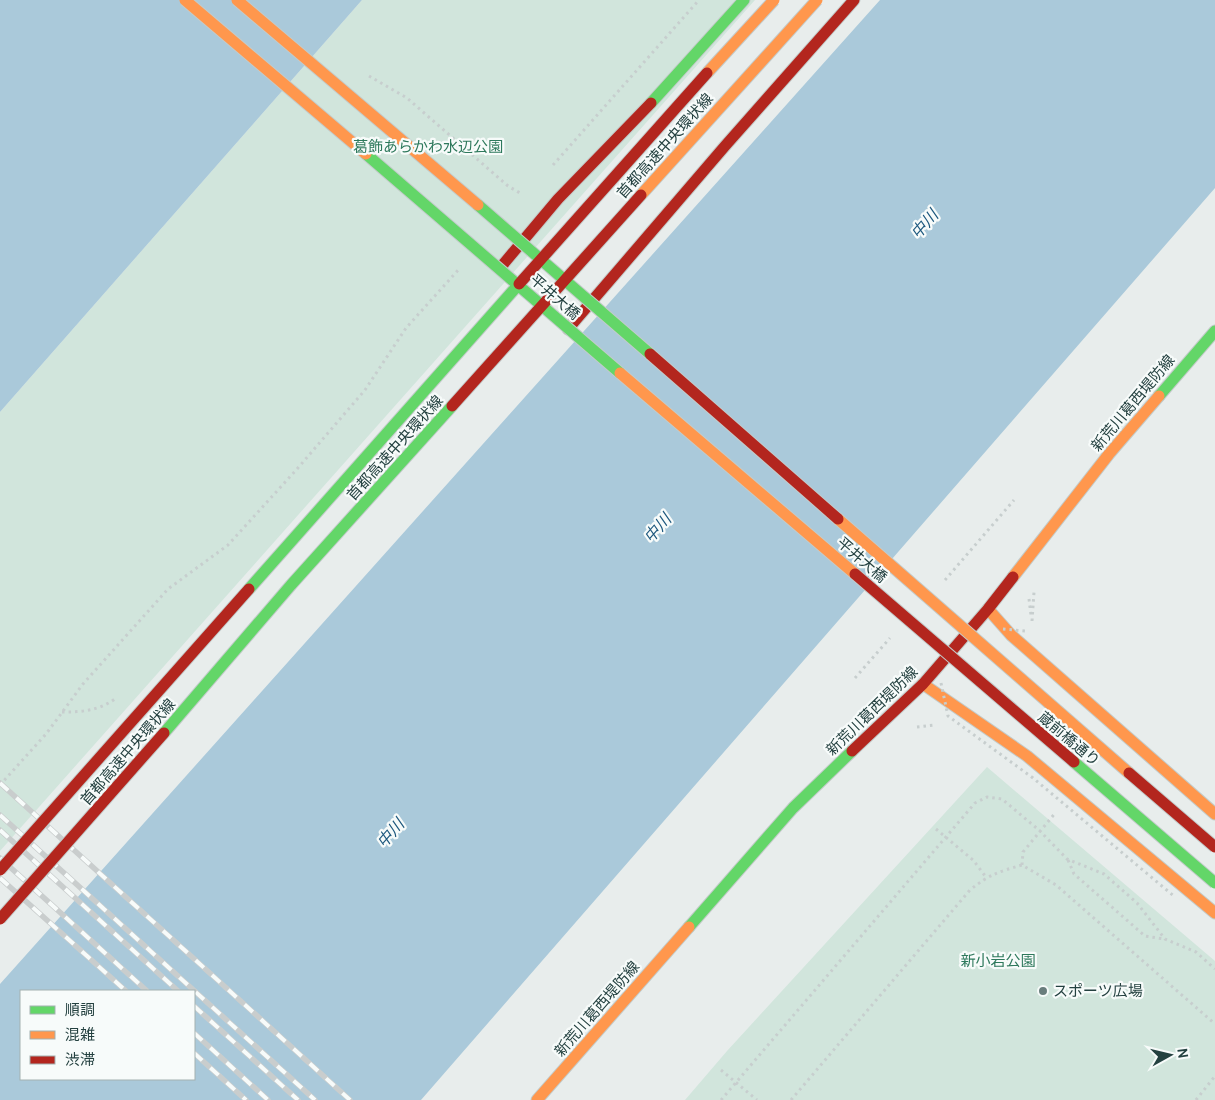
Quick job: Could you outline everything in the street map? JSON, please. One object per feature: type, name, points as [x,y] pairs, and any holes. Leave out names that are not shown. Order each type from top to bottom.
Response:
[{"type":"main road","name":"平井大橋","points":[[185,0],[500,268],[568,329],[904,617]]},
{"type":"main road","name":"平井大橋","points":[[237,0],[522,241],[590,303],[924,594]]},
{"type":"main road","points":[[500,268],[558,199],[669,84],[744,0]]},
{"type":"main road","name":"首都高速中央環状線","points":[[0,870],[669,114],[774,0]]},
{"type":"main road","name":"首都高速中央環状線","points":[[0,919],[291,585],[817,0]]},
{"type":"main road","points":[[568,329],[725,146],[854,0]]},
{"type":"main road","name":"新荒川葛西堤防線","points":[[537,1100],[793,808],[923,684],[988,609],[1109,454],[1215,331]]},
{"type":"main road","name":"蔵前橋通り","points":[[924,594],[1215,846]]},
{"type":"main road","points":[[988,609],[1010,635],[1215,814]]},
{"type":"main road","name":"蔵前橋通り","points":[[904,617],[1215,883]]},
{"type":"main road","points":[[923,684],[1027,756],[1215,913]]},
{"type":"path","points":[[587,126],[699,0]]},
{"type":"path","points":[[365,74],[407,98],[508,186],[520,193]]},
{"type":"path","points":[[0,785],[46,734],[84,684],[168,589],[228,545],[296,469],[365,390],[406,328]]},
{"type":"path","points":[[941,584],[1014,500]]},
{"type":"path","points":[[995,628],[1025,631]]},
{"type":"path","points":[[854,678],[893,635]]},
{"type":"path","points":[[941,682],[948,716],[1032,778],[1175,897]]},
{"type":"path","points":[[721,1100],[974,803],[986,796],[1002,799],[1040,831],[1067,860],[1074,874],[1145,936],[1165,939],[1196,952],[1215,969]]},
{"type":"path","points":[[1022,866],[1023,852],[1058,809]]},
{"type":"path","points":[[936,829],[973,860],[986,877]]},
{"type":"path","points":[[1067,860],[1104,874],[1137,903],[1165,939]]},
{"type":"path","points":[[791,1100],[970,890],[986,877],[1022,866],[1056,885],[1215,1024]]},
{"type":"path","points":[[721,1070],[757,1100]]},
{"type":"path","points":[[1196,1100],[1215,1076]]},
{"type":"green space","name":"葛飾あらかわ水辺公園","points":[[362,0],[755,0],[0,851],[0,412]]},
{"type":"green space","name":"新小岩公園","points":[[987,767],[1215,961],[1215,1100],[685,1100],[727,1051]]},
{"type":"water","points":[[0,0],[362,0],[0,412]]},
{"type":"water","name":"中川","points":[[880,0],[1215,0],[1215,188],[421,1100],[0,1100],[0,984]]},
{"type":"railway","points":[[0,783],[350,1100]]},
{"type":"railway","points":[[0,815],[193,990]]},
{"type":"railway","points":[[0,830],[177,990]]},
{"type":"railway","points":[[0,858],[146,990]]},
{"type":"railway","points":[[0,878],[125,990]]},
{"type":"railway","points":[[195,991],[315,1100]]},
{"type":"railway","points":[[195,1007],[298,1100]]},
{"type":"railway","points":[[195,1034],[268,1100]]},
{"type":"railway","points":[[195,1054],[246,1100]]},
{"type":"traffic: fast","points":[[651,103],[744,0]]},
{"type":"traffic: fast","points":[[366,154],[620,373]]},
{"type":"traffic: fast","points":[[478,205],[650,354]]},
{"type":"traffic: fast","points":[[249,589],[519,284]]},
{"type":"traffic: fast","points":[[1159,396],[1215,331]]},
{"type":"traffic: fast","points":[[164,733],[291,585],[452,406]]},
{"type":"traffic: fast","points":[[689,927],[793,808],[852,751]]},
{"type":"traffic: fast","points":[[1074,762],[1215,883]]},
{"type":"traffic: slow","points":[[185,0],[366,154]]},
{"type":"traffic: slow","points":[[237,0],[478,205]]},
{"type":"traffic: slow","points":[[707,73],[774,0]]},
{"type":"traffic: slow","points":[[641,195],[817,0]]},
{"type":"traffic: slow","points":[[620,373],[855,574]]},
{"type":"traffic: slow","points":[[1013,577],[1109,454],[1159,396]]},
{"type":"traffic: slow","points":[[838,519],[1129,773]]},
{"type":"traffic: slow","points":[[988,609],[1011,635],[1215,814]]},
{"type":"traffic: slow","points":[[923,684],[1027,756],[1215,913]]},
{"type":"traffic: slow","points":[[537,1100],[689,927]]},
{"type":"traffic: jam","points":[[568,329],[725,146],[854,0]]},
{"type":"traffic: jam","points":[[519,284],[707,73]]},
{"type":"traffic: jam","points":[[500,268],[558,199],[651,103]]},
{"type":"traffic: jam","points":[[452,406],[641,195]]},
{"type":"traffic: jam","points":[[650,354],[838,519]]},
{"type":"traffic: jam","points":[[855,574],[1074,762]]},
{"type":"traffic: jam","points":[[852,751],[923,684],[1013,577]]},
{"type":"traffic: jam","points":[[0,870],[249,589]]},
{"type":"traffic: jam","points":[[0,919],[164,733]]},
{"type":"traffic: jam","points":[[1129,773],[1215,847]]},
{"type":"place","name":"スポーツ広場","points":[[1043,991]]}]
